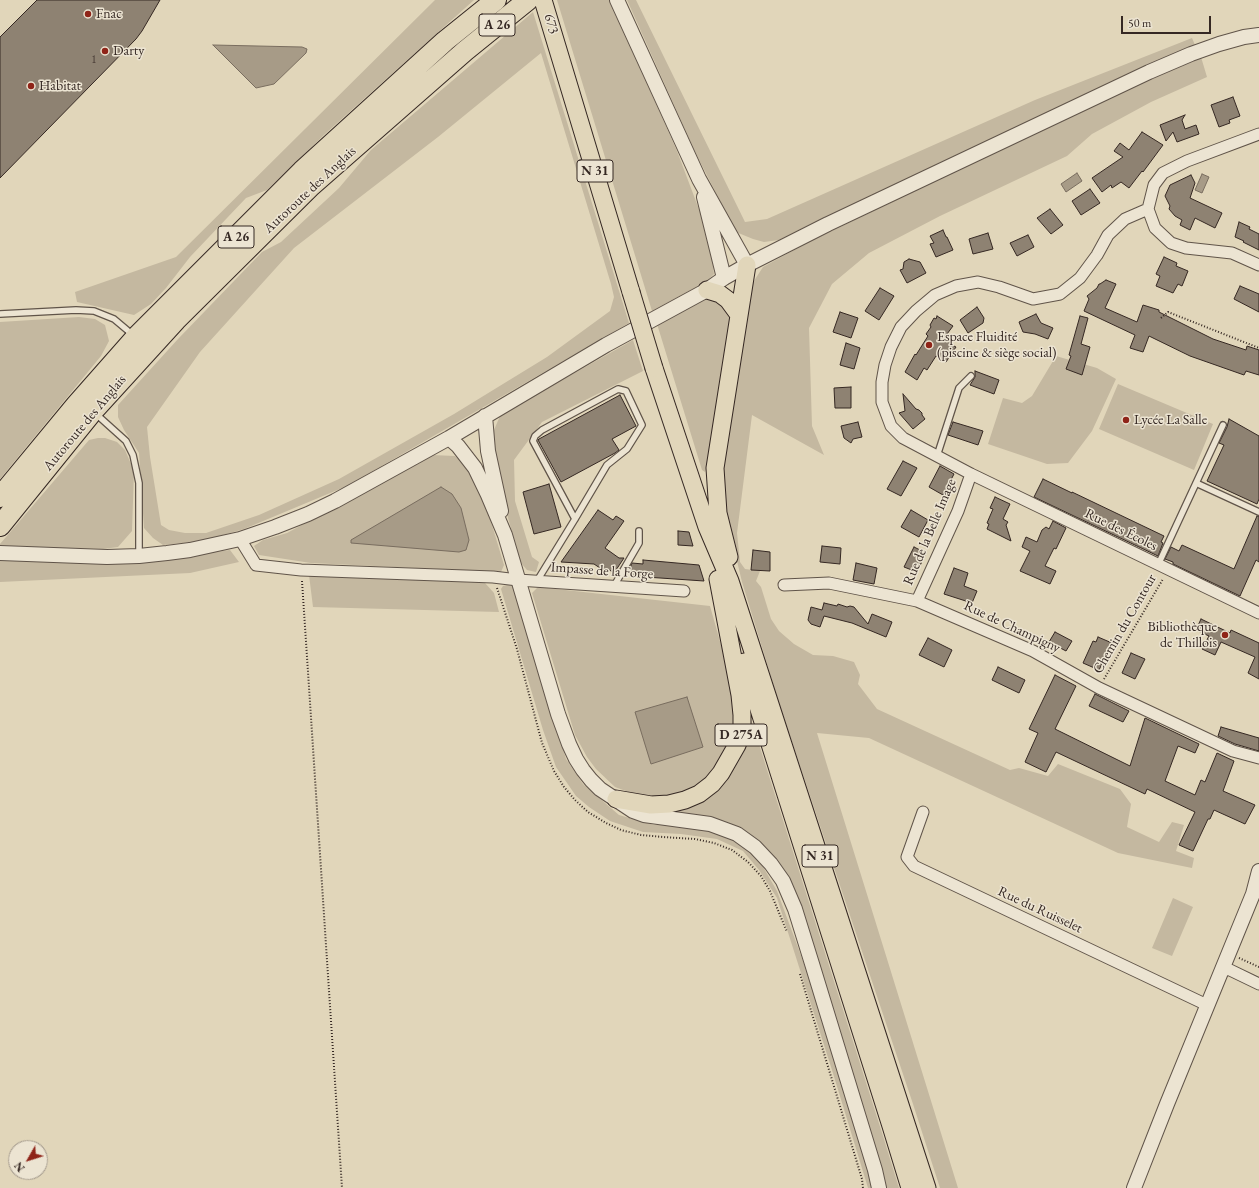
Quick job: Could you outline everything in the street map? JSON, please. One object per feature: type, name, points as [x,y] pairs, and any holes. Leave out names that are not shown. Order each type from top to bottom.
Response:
[{"type":"highway","name":"Autoroute des Anglais","points":[[0,497],[76,405],[136,337],[302,171],[445,41],[496,0]]},
{"type":"highway","name":"Autoroute des Anglais","points":[[0,526],[93,411],[176,320],[311,186],[465,50],[528,0]]},
{"type":"main road","name":"673","points":[[544,0],[654,368],[708,527]]},
{"type":"main road","points":[[747,265],[715,468],[718,513],[760,671]]},
{"type":"main road","points":[[707,290],[720,294],[728,300],[739,315]]},
{"type":"main road","name":"N 31","points":[[708,527],[730,581],[760,671],[927,1188]]},
{"type":"main road","name":"N 31","points":[[708,527],[718,579],[910,1188]]},
{"type":"main road","name":"D 275A","points":[[616,799],[651,805],[668,804],[685,800],[700,794],[722,773],[737,745],[742,732],[740,695],[718,579]]},
{"type":"street","points":[[617,0],[699,179],[747,265]]},
{"type":"street","points":[[0,553],[79,556],[139,556],[190,550],[240,539],[275,527],[335,501],[449,438],[606,345],[707,290],[747,265],[828,224],[1149,72],[1219,44],[1244,37],[1259,35]]},
{"type":"street","points":[[1259,134],[1187,161],[1163,173],[1154,185],[1148,209],[1155,228],[1171,243],[1186,248],[1232,254],[1259,265]]},
{"type":"street","points":[[699,179],[724,278]]},
{"type":"street","name":"Rue des Écoles","points":[[1148,209],[1124,219],[1108,235],[1097,255],[1080,278],[1060,294],[1033,299],[999,287],[978,282],[956,286],[935,295],[916,311],[901,327],[891,347],[885,365],[882,382],[882,402],[891,426],[903,438],[971,474],[1259,614]]},
{"type":"street","name":"D 275A","points":[[485,416],[488,451],[499,498],[505,535],[558,714],[576,759],[591,780],[600,789],[616,799]]},
{"type":"street","name":"D 275A","points":[[449,438],[458,446],[474,468],[488,495],[505,535]]},
{"type":"street","name":"Rue de la Belle Image","points":[[917,601],[958,511],[971,474]]},
{"type":"street","name":"Impasse de la Forge","points":[[240,539],[256,565],[301,570],[493,577],[684,591]]},
{"type":"street","name":"Rue de Champigny","points":[[784,585],[829,583],[917,601],[1033,651],[1099,688],[1233,751],[1259,758]]},
{"type":"street","points":[[616,799],[632,811],[644,815],[710,824],[737,834],[755,847],[771,864],[783,882],[795,909],[876,1170],[879,1188]]},
{"type":"street","name":"Rue du Ruisselet","points":[[923,812],[907,857],[914,866],[1207,1005]]},
{"type":"street","points":[[1134,1188],[1253,894],[1259,872]]},
{"type":"street","points":[[1223,969],[1230,970],[1259,984]]},
{"type":"lane","points":[[0,314],[76,310],[94,311],[114,319],[136,337]]},
{"type":"lane","points":[[937,456],[959,388],[971,376]]},
{"type":"lane","points":[[537,581],[575,519],[607,465],[627,449],[642,424],[626,391],[618,390],[542,430],[535,436],[533,441],[575,519]]},
{"type":"lane","points":[[93,411],[126,441],[133,455],[139,483],[139,556]]},
{"type":"lane","points":[[1159,565],[1223,425]]},
{"type":"lane","points":[[1196,483],[1259,512]]},
{"type":"lane","points":[[614,587],[638,543],[639,531]]},
{"type":"path","points":[[1161,318],[1168,312],[1259,348]]},
{"type":"path","name":"Chemin du Contour","points":[[1099,688],[1159,565]]},
{"type":"path","points":[[301,570],[342,1188]]},
{"type":"path","points":[[493,577],[517,649],[542,743],[554,771],[564,787],[588,812],[621,830],[663,838],[695,839],[714,843],[732,850],[748,862],[761,876],[770,891],[789,935]]},
{"type":"path","points":[[1229,953],[1259,967]]},
{"type":"path","points":[[800,972],[862,1179],[863,1188]]},
{"type":"shaded area","points":[[435,0],[474,0],[325,134],[267,190],[246,198],[190,257],[166,288],[151,304],[134,315],[77,302],[75,292],[176,257]]},
{"type":"shaded area","points":[[557,0],[610,0],[677,151],[703,220],[712,258],[714,274],[707,281],[652,311]]},
{"type":"shaded area","points":[[627,0],[636,0],[745,222],[767,219],[1035,100],[1192,38],[1195,45],[779,240],[764,242],[736,232],[695,152]]},
{"type":"shaded area","points":[[533,12],[629,323],[347,486],[244,529],[202,541],[163,545],[153,538],[144,528],[139,453],[124,430],[118,417],[118,405],[178,339],[262,252],[281,242],[339,188],[371,150]],"holes":[[[541,53],[614,297],[610,311],[547,357],[454,414],[339,479],[259,515],[206,533],[185,533],[169,530],[161,525],[150,457],[147,427],[200,352],[294,248],[438,137]]]},
{"type":"shaded area","points":[[213,45],[302,47],[307,49],[306,53],[274,84],[256,88]]},
{"type":"shaded area","points":[[1201,57],[1207,77],[1151,102],[1092,134],[1067,156],[940,216],[869,253],[832,284],[809,328],[812,426],[824,455],[752,415],[737,533],[740,562],[745,569],[760,571],[756,581],[761,587],[771,619],[779,631],[794,644],[813,655],[833,656],[854,662],[860,675],[858,684],[877,709],[1010,770],[1019,768],[1048,776],[1058,764],[1120,789],[1131,804],[1127,827],[1159,842],[1172,822],[1184,825],[1176,851],[1194,858],[1192,868],[1118,853],[869,738],[817,733],[958,1188],[940,1188],[779,703],[742,582],[725,511],[723,457],[752,284],[763,267],[809,242],[1162,72]]},
{"type":"shaded area","points":[[1077,173],[1082,181],[1066,192],[1061,184]]},
{"type":"shaded area","points":[[1202,174],[1209,177],[1202,193],[1195,190]]},
{"type":"shaded area","points":[[717,299],[731,315],[711,458],[705,472],[702,470],[657,324],[704,300]]},
{"type":"shaded area","points":[[79,317],[95,319],[105,325],[109,341],[101,356],[0,479],[0,322]]},
{"type":"shaded area","points":[[633,340],[643,371],[542,422],[514,460],[515,501],[532,557],[539,562],[536,572],[527,570],[521,563],[508,518],[494,452],[494,430],[500,416]]},
{"type":"shaded area","points":[[1056,356],[1097,368],[1116,379],[1092,431],[1068,463],[1047,464],[988,444],[1003,398],[1022,403],[1032,396]]},
{"type":"shaded area","points":[[1118,384],[1213,424],[1194,470],[1099,429]]},
{"type":"shaded area","points":[[105,438],[117,442],[125,450],[134,471],[132,531],[118,547],[103,549],[0,547],[0,544],[89,440]]},
{"type":"shaded area","points":[[432,455],[455,456],[470,468],[480,485],[504,565],[501,572],[311,563],[259,555],[254,546],[263,540],[287,533]]},
{"type":"shaded area","points":[[441,487],[452,494],[461,508],[469,540],[466,550],[459,552],[351,543],[351,540]]},
{"type":"shaded area","points":[[230,550],[239,562],[190,573],[0,582],[0,560],[130,563]]},
{"type":"shaded area","points":[[309,575],[485,583],[494,593],[499,612],[313,607]]},
{"type":"shaded area","points":[[511,584],[515,591],[566,759],[583,784],[619,815],[654,825],[678,824],[721,833],[754,853],[762,865],[777,891],[812,985],[874,1188],[868,1188],[777,898],[759,870],[743,851],[717,839],[681,834],[643,832],[610,821],[576,796],[556,767],[543,730],[501,589],[503,586]]},
{"type":"shaded area","points":[[538,587],[710,606],[737,706],[731,739],[718,768],[691,790],[656,798],[634,794],[615,787],[596,769],[587,757],[575,735],[532,593]]},
{"type":"shaded area","points":[[687,697],[703,747],[651,764],[635,712]]},
{"type":"shaded area","points":[[751,719],[899,1188],[883,1188],[775,860],[686,814],[674,812],[681,809],[747,738]]},
{"type":"shaded area","points":[[1173,898],[1193,907],[1172,956],[1152,948]]},
{"type":"building","points":[[37,0],[160,0],[136,39],[0,178],[0,37]]},
{"type":"building","points":[[1233,97],[1240,116],[1229,120],[1230,123],[1219,127],[1211,105]]},
{"type":"building","points":[[1185,115],[1182,120],[1185,129],[1196,125],[1199,134],[1177,142],[1173,132],[1166,141],[1160,125]]},
{"type":"building","points":[[1142,132],[1163,145],[1129,188],[1121,182],[1112,188],[1111,185],[1102,192],[1092,178],[1123,157],[1114,151],[1120,143],[1129,150]]},
{"type":"building","points":[[1191,175],[1195,183],[1190,198],[1222,213],[1215,228],[1195,218],[1190,230],[1180,225],[1182,220],[1175,216],[1169,209],[1170,206],[1165,196],[1170,185]]},
{"type":"building","points":[[1090,189],[1100,203],[1081,215],[1072,201]]},
{"type":"building","points":[[1050,209],[1063,225],[1051,234],[1037,218]]},
{"type":"building","points":[[1239,222],[1250,227],[1249,229],[1259,234],[1259,250],[1235,237]]},
{"type":"building","points":[[943,230],[953,250],[936,257],[930,244],[934,243],[930,236]]},
{"type":"building","points":[[988,233],[993,249],[973,254],[969,239]]},
{"type":"building","points":[[1028,235],[1034,247],[1017,256],[1010,243]]},
{"type":"building","points":[[1164,257],[1177,263],[1176,266],[1188,271],[1182,286],[1178,284],[1173,293],[1156,286],[1160,276],[1156,274]]},
{"type":"building","points":[[909,259],[920,262],[926,273],[907,283],[900,270],[903,269],[904,262]]},
{"type":"building","points":[[1106,280],[1116,284],[1105,308],[1137,322],[1143,305],[1159,310],[1159,312],[1213,339],[1246,350],[1247,346],[1259,350],[1259,375],[1246,371],[1244,375],[1190,356],[1149,336],[1143,352],[1130,348],[1135,335],[1084,311],[1089,299],[1087,296],[1097,288],[1099,284]]},
{"type":"building","points":[[1240,286],[1259,294],[1259,312],[1234,299]]},
{"type":"building","points":[[880,288],[894,296],[879,320],[865,311]]},
{"type":"building","points":[[977,307],[984,318],[983,323],[968,333],[960,320]]},
{"type":"building","points":[[840,312],[858,318],[851,338],[833,332]]},
{"type":"building","points":[[1036,314],[1041,323],[1053,328],[1048,339],[1035,334],[1023,332],[1019,322]]},
{"type":"building","points":[[937,316],[953,326],[947,334],[950,344],[956,347],[946,362],[936,356],[927,370],[924,368],[917,380],[905,372],[915,354],[916,355],[928,336],[926,334],[931,327],[930,325]]},
{"type":"building","points":[[1080,316],[1088,318],[1081,344],[1090,347],[1082,375],[1066,369],[1071,356],[1069,355]]},
{"type":"building","points":[[846,343],[860,348],[854,369],[840,365]]},
{"type":"building","points":[[975,371],[999,380],[994,394],[970,385],[975,377]]},
{"type":"building","points":[[851,387],[851,408],[835,408],[834,388]]},
{"type":"building","points":[[903,394],[916,409],[922,413],[925,419],[913,429],[899,413],[905,411]]},
{"type":"building","points":[[620,395],[636,426],[612,439],[619,450],[615,453],[561,482],[538,440]]},
{"type":"building","points":[[1229,419],[1259,436],[1259,499],[1257,504],[1207,481],[1224,445],[1219,443],[1227,427]]},
{"type":"building","points":[[858,422],[862,437],[853,439],[851,443],[844,438],[841,426]]},
{"type":"building","points":[[953,422],[983,431],[978,445],[948,435]]},
{"type":"building","points":[[903,461],[917,468],[901,496],[887,489]]},
{"type":"building","points":[[940,466],[954,474],[943,495],[929,487]]},
{"type":"building","points":[[1043,479],[1164,536],[1158,556],[1034,497]]},
{"type":"building","points":[[549,484],[561,527],[534,534],[523,492]]},
{"type":"building","points":[[995,497],[1010,504],[1003,519],[1008,522],[1006,525],[1011,541],[987,529],[989,524],[987,523],[993,509],[990,508]]},
{"type":"building","points":[[598,510],[613,520],[616,516],[624,521],[605,548],[619,558],[624,558],[614,573],[608,569],[606,572],[594,564],[561,562]]},
{"type":"building","points":[[911,510],[928,520],[919,537],[901,527]]},
{"type":"building","points":[[1257,516],[1259,516],[1259,562],[1256,560],[1240,596],[1165,559],[1171,547],[1179,551],[1182,545],[1234,569]]},
{"type":"building","points":[[1053,521],[1066,528],[1056,549],[1054,548],[1045,566],[1056,571],[1050,584],[1020,571],[1030,551],[1022,547],[1026,537],[1037,542],[1042,530],[1046,527],[1049,529]]},
{"type":"building","points":[[678,531],[689,532],[693,546],[678,545]]},
{"type":"building","points":[[822,546],[841,548],[840,564],[820,562]]},
{"type":"building","points":[[914,547],[926,553],[917,572],[904,567]]},
{"type":"building","points":[[753,550],[770,552],[770,571],[751,570]]},
{"type":"building","points":[[643,560],[699,565],[704,581],[631,576],[632,563],[643,564]]},
{"type":"building","points":[[856,563],[877,568],[874,584],[853,580]]},
{"type":"building","points":[[954,568],[968,573],[964,586],[977,591],[972,603],[944,594]]},
{"type":"building","points":[[824,603],[837,606],[838,604],[847,607],[854,607],[868,624],[872,614],[892,622],[886,637],[852,623],[824,616],[820,627],[811,624],[808,620],[811,607],[822,610]]},
{"type":"building","points":[[1201,619],[1230,633],[1231,630],[1259,643],[1259,679],[1248,673],[1255,657],[1221,642],[1215,655],[1202,649],[1209,636],[1196,630]]},
{"type":"building","points":[[1055,632],[1072,641],[1066,651],[1049,642]]},
{"type":"building","points":[[1098,637],[1112,643],[1099,670],[1083,663],[1093,641],[1096,642]]},
{"type":"building","points":[[928,638],[952,650],[944,667],[919,655]]},
{"type":"building","points":[[1131,653],[1145,659],[1135,679],[1122,673]]},
{"type":"building","points":[[998,667],[1025,680],[1019,693],[992,680]]},
{"type":"building","points":[[1055,675],[1076,686],[1055,729],[1130,766],[1145,718],[1199,744],[1195,753],[1178,746],[1165,781],[1195,795],[1201,780],[1205,782],[1217,753],[1234,761],[1223,791],[1255,805],[1245,824],[1214,810],[1210,819],[1208,819],[1193,851],[1179,845],[1195,812],[1147,789],[1145,794],[1056,752],[1046,772],[1025,762],[1038,733],[1029,729]]},
{"type":"building","points":[[1095,694],[1129,711],[1123,722],[1089,706]]},
{"type":"building","points":[[1221,727],[1259,738],[1259,751],[1235,744],[1218,736]]},
{"type":"place","name":"Fnac","points":[[88,14]]},
{"type":"place","name":"Darty","points":[[105,51]]},
{"type":"place","name":"Habitat","points":[[31,86]]},
{"type":"place","name":"Espace Fluidité (piscine & siège social)","points":[[929,345]]},
{"type":"place","name":"Lycée La Salle","points":[[1126,420]]},
{"type":"place","name":"Bibliothèque de Thillois","points":[[1225,635]]}]
